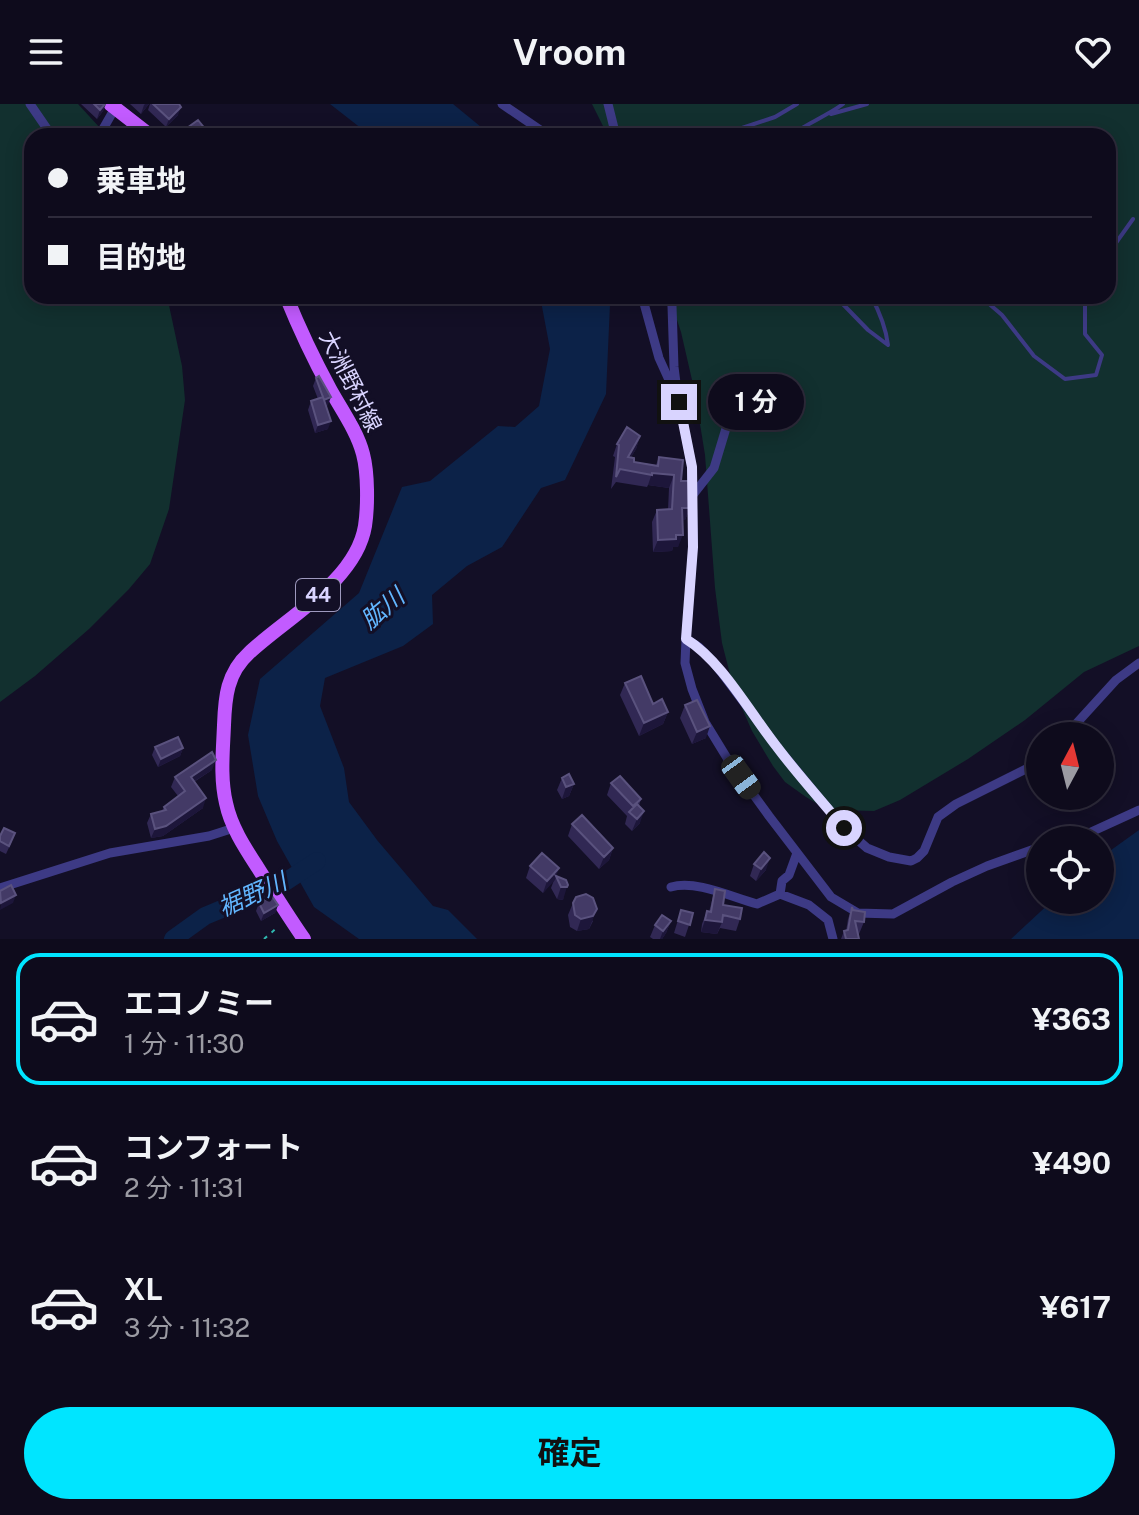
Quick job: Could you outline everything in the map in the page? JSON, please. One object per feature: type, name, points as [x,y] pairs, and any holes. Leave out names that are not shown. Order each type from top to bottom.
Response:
[{"type":"main road","points":[[113,106],[141,128]]},
{"type":"main road","name":"大洲野村線","points":[[289,304],[306,345],[363,452],[366,473],[365,525],[360,547],[342,573],[237,665],[229,680],[224,702],[223,786],[234,828],[304,939]]},
{"type":"street","points":[[30,104],[46,128]]},
{"type":"street","points":[[502,104],[514,108],[539,128]]},
{"type":"street","points":[[608,104],[614,128]]},
{"type":"street","points":[[103,128],[113,106]]},
{"type":"street","points":[[645,304],[659,358],[679,402]]},
{"type":"street","points":[[672,304],[674,367],[692,467],[693,547],[685,663],[705,722],[727,758],[831,897],[858,913],[893,914],[952,882],[1026,852]]},
{"type":"street","points":[[692,496],[714,468],[727,425]]},
{"type":"street","points":[[686,639],[699,647],[715,664],[778,748],[844,828],[867,848],[889,857],[911,861],[917,858],[924,851],[938,817],[956,804],[1026,769]]},
{"type":"street","points":[[1078,722],[1116,680],[1139,663]]},
{"type":"street","points":[[1105,826],[1139,810]]},
{"type":"street","points":[[0,888],[110,853],[209,836],[234,828]]},
{"type":"street","points":[[780,894],[782,881],[789,875],[797,853]]},
{"type":"street","points":[[671,887],[680,884],[703,887],[757,904],[780,894],[809,905],[828,920],[833,939]]},
{"type":"lane","points":[[742,128],[775,117],[797,104]]},
{"type":"lane","points":[[804,128],[843,104]]},
{"type":"lane","points":[[829,114],[867,104]]},
{"type":"lane","points":[[1116,243],[1133,219]]},
{"type":"lane","points":[[843,304],[888,345],[875,304]]},
{"type":"lane","points":[[989,304],[1002,315],[1034,356],[1065,379],[1096,375],[1102,355],[1085,334],[1085,304]]},
{"type":"path","points":[[264,939],[289,917]]},
{"type":"green space","points":[[0,104],[78,104],[100,128],[24,128],[24,304],[169,304],[182,366],[185,400],[169,509],[150,564],[89,629],[0,702]]},
{"type":"green space","points":[[592,104],[1139,104],[1139,646],[1084,672],[1025,720],[968,759],[900,800],[874,811],[837,810],[821,806],[785,782],[752,731],[734,690],[722,643],[705,455],[695,393],[672,304],[1116,304],[1116,128],[604,128]]},
{"type":"water","points":[[330,104],[453,104],[482,128],[361,128]]},
{"type":"water","name":"肱川","points":[[542,304],[610,304],[606,394],[565,480],[541,488],[502,547],[467,566],[432,595],[433,624],[403,646],[325,678],[320,706],[344,768],[349,802],[433,906],[448,910],[477,939],[359,939],[314,907],[277,841],[258,796],[248,735],[260,679],[359,593],[402,487],[430,481],[498,426],[515,427],[539,406],[550,349]]},
{"type":"water","points":[[1139,830],[1139,939],[1011,939],[1038,914],[1114,914],[1114,848]]},
{"type":"building","points":[[153,104],[179,104],[181,107],[169,119]]},
{"type":"building","points":[[198,120],[204,128],[187,128]]},
{"type":"building","points":[[319,376],[331,397],[324,400],[316,378]]},
{"type":"building","points":[[323,397],[331,421],[318,425],[311,401]]},
{"type":"building","points":[[627,427],[640,436],[628,457],[634,458],[634,462],[658,466],[659,457],[683,460],[681,481],[689,481],[690,508],[682,508],[683,535],[676,535],[676,539],[658,540],[657,510],[672,509],[674,475],[652,475],[620,469],[616,477],[617,444]]},
{"type":"building","points":[[641,676],[653,704],[662,699],[668,712],[644,723],[625,683]]},
{"type":"building","points":[[697,700],[710,726],[697,732],[685,705]]},
{"type":"building","points":[[178,737],[183,748],[161,759],[155,747]]},
{"type":"building","points":[[212,752],[216,760],[191,777],[206,798],[166,826],[155,829],[151,814],[166,810],[164,807],[185,791],[175,777]]},
{"type":"building","points":[[569,774],[574,784],[566,787],[562,778]]},
{"type":"building","points":[[620,776],[641,799],[633,806],[611,783]]},
{"type":"building","points":[[637,804],[644,811],[637,819],[629,812]]},
{"type":"building","points":[[582,815],[613,848],[604,857],[572,824]]},
{"type":"building","points":[[4,828],[15,833],[9,846],[0,841]]},
{"type":"building","points":[[764,852],[770,858],[761,869],[754,864]]},
{"type":"building","points":[[542,853],[559,868],[547,881],[530,866]]},
{"type":"building","points":[[556,876],[566,880],[567,887],[561,887]]},
{"type":"building","points":[[11,885],[16,895],[1,903],[0,891]]},
{"type":"building","points":[[715,889],[725,891],[723,905],[742,908],[740,919],[723,915],[722,922],[705,920],[707,911],[711,912]]},
{"type":"building","points":[[586,894],[593,898],[597,909],[593,916],[581,919],[575,915],[573,903],[576,897]]},
{"type":"building","points":[[272,896],[278,905],[264,913],[259,903]]},
{"type":"building","points":[[852,907],[853,910],[865,912],[864,922],[855,921],[859,939],[846,939],[844,931],[848,930]]},
{"type":"building","points":[[681,910],[693,913],[690,925],[678,921]]},
{"type":"building","points":[[662,915],[671,921],[663,931],[655,925]]},
{"type":"waterway","name":"裾野川","points":[[173,939],[205,916],[282,884],[317,861]]},
{"type":"route","points":[[679,402],[692,467],[693,547],[686,639],[699,647],[715,664],[778,748],[844,828]]}]
